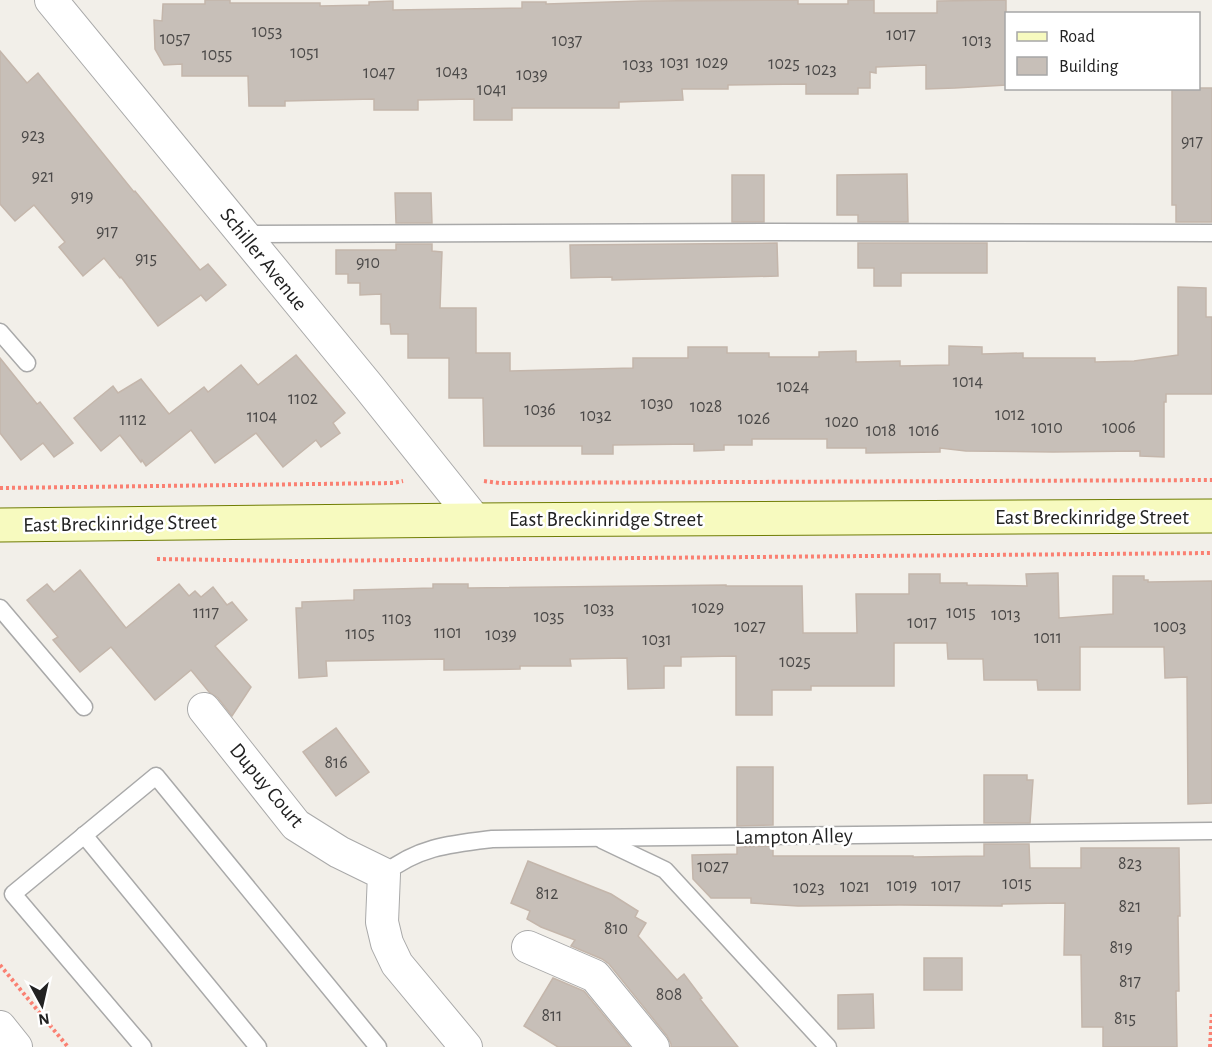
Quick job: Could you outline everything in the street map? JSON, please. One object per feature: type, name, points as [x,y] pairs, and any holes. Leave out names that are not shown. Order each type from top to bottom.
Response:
[{"type":"street","name":"Schiller Avenue","points":[[51,0],[475,520]]},
{"type":"street","name":"East Breckinridge Street","points":[[0,525],[1212,516]]},
{"type":"street","name":"Dupuy Court","points":[[204,709],[296,825],[339,852],[384,874]]},
{"type":"street","points":[[384,874],[382,922],[387,943],[397,964],[466,1047]]},
{"type":"street","points":[[528,947],[595,976],[653,1047]]},
{"type":"street","points":[[0,1027],[16,1047]]},
{"type":"lane","points":[[243,234],[1212,233]]},
{"type":"lane","points":[[0,332],[27,363]]},
{"type":"lane","points":[[0,608],[84,707]]},
{"type":"lane","points":[[143,1047],[13,894],[156,776],[378,1047]]},
{"type":"lane","name":"Lampton Alley","points":[[384,874],[419,853],[454,843],[492,839],[1212,831]]},
{"type":"lane","points":[[84,836],[258,1047]]},
{"type":"lane","points":[[599,838],[665,870],[828,1047]]},
{"type":"path","points":[[0,488],[394,483],[437,472],[499,483],[1212,480]]},
{"type":"path","points":[[154,559],[296,561],[1212,553]]},
{"type":"path","points":[[0,966],[68,1047]]},
{"type":"path","points":[[1210,1047],[1212,1011]]},
{"type":"building","points":[[205,0],[230,0],[230,3],[320,3],[320,6],[369,5],[369,2],[393,1],[393,10],[522,8],[522,2],[546,2],[546,4],[798,0],[798,4],[848,4],[848,0],[874,0],[874,13],[937,13],[937,1],[1006,0],[1005,85],[926,89],[926,65],[876,67],[876,73],[870,72],[870,88],[858,88],[858,94],[806,94],[806,84],[728,85],[728,89],[682,89],[683,100],[619,102],[619,108],[512,108],[512,120],[474,120],[474,99],[418,100],[418,110],[374,110],[374,99],[285,101],[285,106],[249,106],[248,76],[182,76],[182,64],[164,65],[155,49],[154,20],[162,21],[163,4],[205,4]]},
{"type":"building","points":[[0,51],[27,83],[38,73],[200,270],[208,264],[226,285],[206,301],[201,295],[158,326],[104,258],[83,276],[59,247],[65,242],[34,205],[15,221],[0,204]]},
{"type":"building","points":[[1212,88],[1212,222],[1176,222],[1176,205],[1172,205],[1172,90]]},
{"type":"building","points":[[907,174],[908,222],[858,222],[858,215],[837,215],[837,175]]},
{"type":"building","points":[[732,175],[764,175],[764,222],[732,222]]},
{"type":"building","points":[[395,193],[431,193],[432,223],[396,223]]},
{"type":"building","points":[[777,243],[778,276],[612,280],[612,277],[571,278],[570,245]]},
{"type":"building","points":[[858,243],[987,243],[987,273],[901,273],[901,286],[874,286],[874,268],[858,268]]},
{"type":"building","points":[[396,244],[432,244],[432,251],[442,252],[440,308],[476,308],[476,353],[510,353],[510,371],[633,368],[633,358],[688,358],[688,347],[727,347],[727,353],[769,353],[769,357],[819,357],[819,352],[856,351],[856,362],[900,361],[900,366],[949,365],[949,346],[982,347],[982,354],[1023,353],[1023,358],[1095,358],[1095,362],[1134,361],[1178,355],[1178,287],[1206,288],[1206,317],[1212,317],[1212,394],[1166,394],[1164,457],[1140,456],[1140,451],[966,451],[940,448],[940,452],[866,453],[866,448],[827,448],[827,439],[752,439],[752,445],[724,445],[724,450],[694,451],[694,444],[613,445],[613,454],[582,454],[582,446],[484,446],[483,398],[449,398],[449,358],[408,358],[408,334],[391,334],[390,324],[381,324],[381,294],[360,295],[360,283],[348,283],[348,274],[336,274],[336,250],[396,250]]},
{"type":"building","points":[[296,355],[345,413],[333,423],[340,433],[321,447],[316,440],[283,467],[256,433],[215,463],[191,430],[146,466],[120,435],[101,451],[74,418],[113,386],[118,393],[141,379],[169,414],[204,387],[208,392],[241,365],[258,385]]},
{"type":"building","points":[[0,358],[37,404],[40,402],[73,443],[54,457],[43,443],[21,460],[0,433]]},
{"type":"building","points":[[80,570],[126,628],[179,584],[189,596],[195,591],[201,597],[213,587],[227,605],[232,602],[247,620],[215,646],[251,687],[232,716],[191,670],[155,700],[111,647],[80,672],[53,640],[58,637],[27,600],[47,584],[54,592]]},
{"type":"building","points":[[1058,573],[1059,618],[1113,614],[1113,576],[1144,576],[1144,580],[1148,582],[1212,581],[1212,803],[1188,804],[1187,677],[1165,678],[1164,647],[1080,647],[1080,690],[1038,690],[1037,680],[984,680],[983,659],[948,659],[947,643],[894,643],[894,686],[811,686],[811,690],[772,690],[772,715],[736,715],[736,656],[681,657],[681,666],[664,666],[664,688],[628,689],[627,658],[570,659],[571,666],[444,670],[444,659],[326,661],[327,676],[299,678],[296,608],[302,608],[302,602],[354,600],[354,590],[433,588],[433,584],[468,584],[468,588],[802,586],[803,633],[857,633],[856,594],[909,594],[909,574],[940,574],[940,583],[1027,586],[1026,574]]},
{"type":"building","points":[[336,728],[369,772],[336,796],[303,752]]},
{"type":"building","points":[[737,767],[773,767],[773,825],[737,826]]},
{"type":"building","points":[[984,775],[1027,775],[1027,780],[1033,780],[1030,823],[984,823]]},
{"type":"building","points":[[984,844],[1029,844],[1030,868],[1081,868],[1081,848],[1179,848],[1177,1047],[1103,1047],[1103,1027],[1082,1027],[1081,955],[1064,955],[1065,903],[1002,904],[1002,906],[798,906],[751,903],[751,898],[711,898],[693,879],[692,855],[737,854],[737,847],[773,846],[773,856],[913,857],[984,856]]},
{"type":"building","points":[[528,861],[611,894],[638,911],[635,917],[646,923],[638,936],[677,980],[684,974],[702,998],[700,999],[738,1047],[671,1047],[667,1036],[609,964],[571,946],[575,940],[527,919],[530,911],[511,903]]},
{"type":"building","points":[[924,958],[962,958],[962,990],[924,990]]},
{"type":"building","points":[[553,978],[584,991],[630,1047],[558,1047],[524,1026]]},
{"type":"building","points":[[873,994],[874,1028],[838,1029],[838,995]]}]
